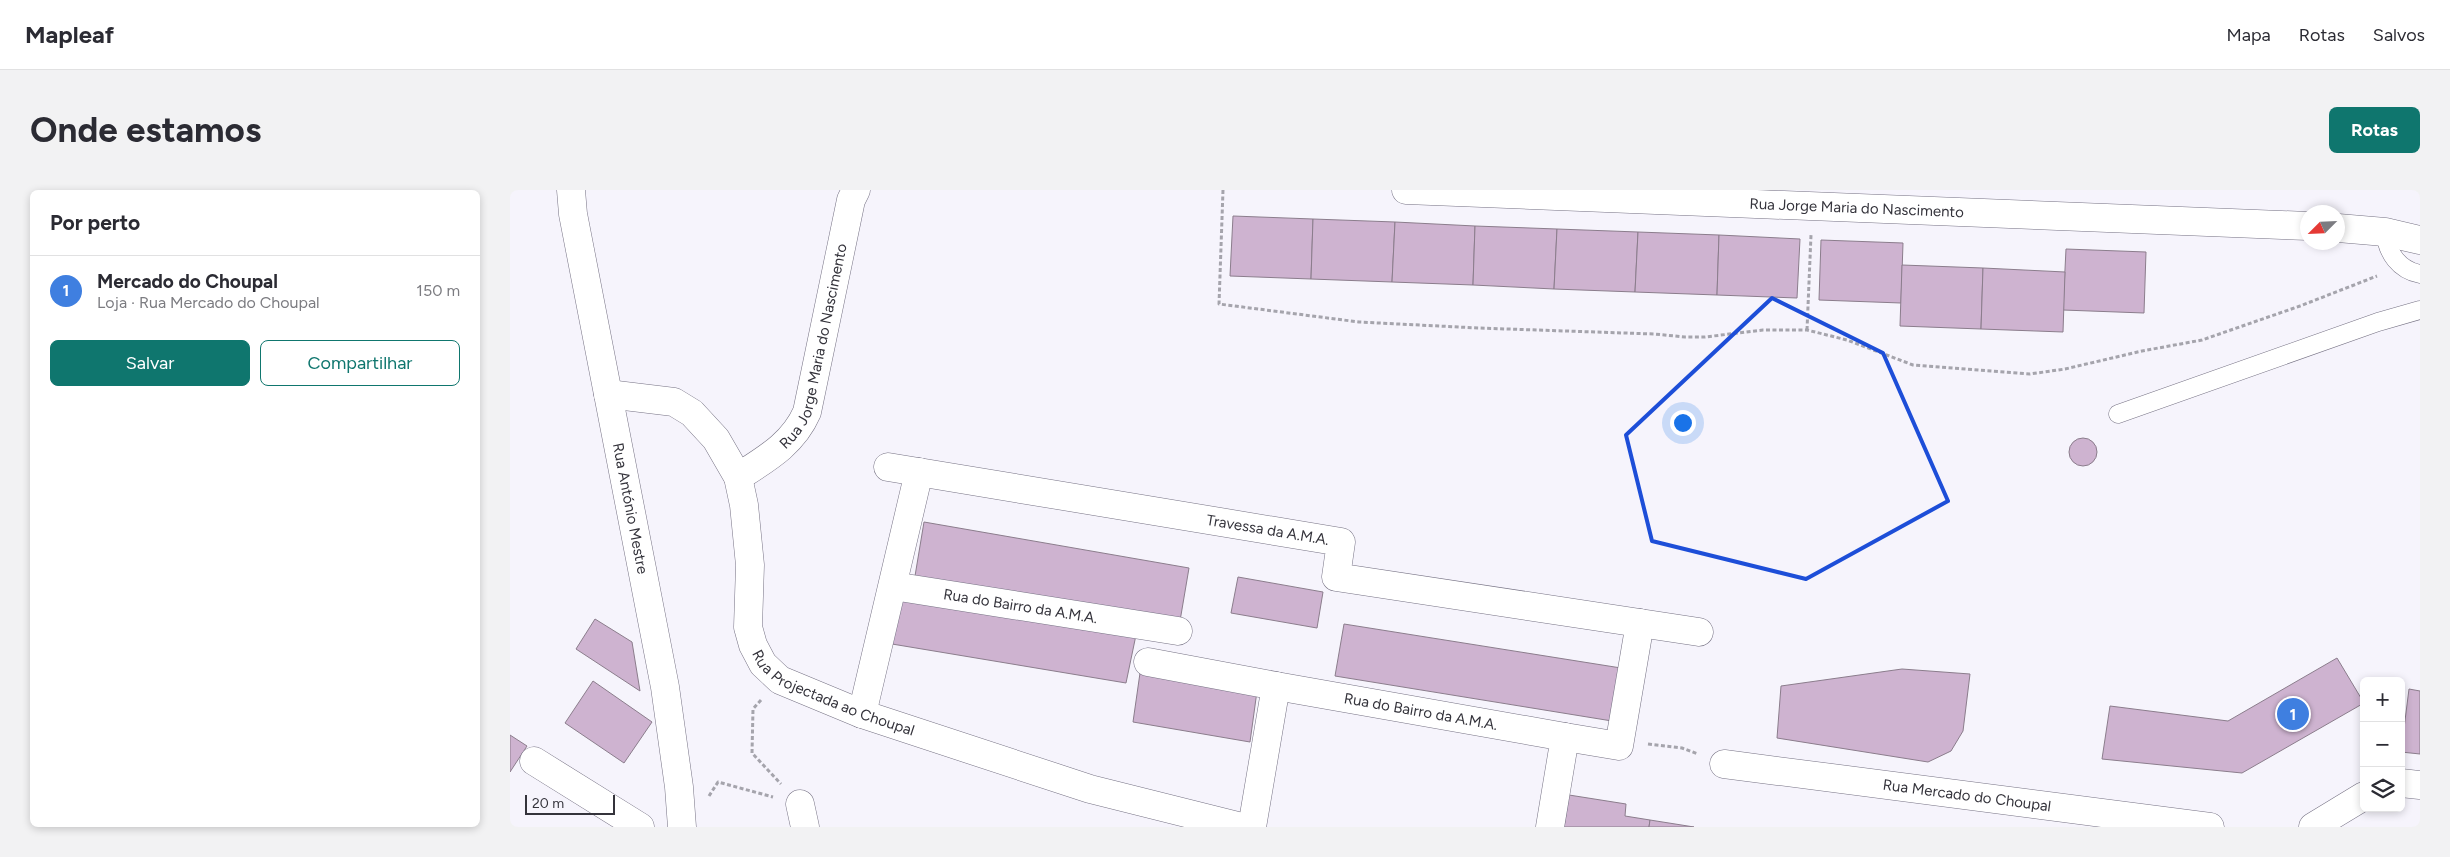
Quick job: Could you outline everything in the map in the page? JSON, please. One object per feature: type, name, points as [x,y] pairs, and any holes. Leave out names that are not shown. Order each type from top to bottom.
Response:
[{"type":"street","name":"Rua António Mestre","points":[[571,190],[573,214],[665,687],[679,787],[682,827]]},
{"type":"street","name":"Rua Jorge Maria do Nascimento","points":[[738,477],[771,456],[800,427],[806,412],[851,200],[856,190]]},
{"type":"street","name":"Rua Jorge Maria do Nascimento","points":[[1406,190],[2300,226]]},
{"type":"street","points":[[2345,229],[2385,232],[2420,240]]},
{"type":"street","name":"Rua Projectada ao Choupal","points":[[608,394],[674,402],[692,413],[716,439],[738,477],[749,535],[748,627],[753,645],[764,664],[780,680],[862,714],[1090,789],[1242,827]]},
{"type":"street","name":"Travessa da A.M.A.","points":[[888,468],[1341,542],[1336,576],[1699,632]]},
{"type":"street","points":[[862,714],[919,472]]},
{"type":"street","name":"Rua do Bairro da A.M.A.","points":[[893,586],[1178,631]]},
{"type":"street","name":"Rua do Bairro da A.M.A.","points":[[1148,662],[1619,746],[1640,623]]},
{"type":"street","points":[[1252,827],[1276,686]]},
{"type":"street","points":[[1550,827],[1565,737]]},
{"type":"street","points":[[534,761],[640,827]]},
{"type":"street","name":"Rua Mercado do Choupal","points":[[1724,764],[2210,827]]},
{"type":"street","points":[[2405,783],[2420,785]]},
{"type":"street","points":[[2313,827],[2360,798]]},
{"type":"lane","points":[[2385,232],[2388,249],[2400,266],[2410,272],[2420,274]]},
{"type":"lane","points":[[2118,414],[2378,322],[2420,310]]},
{"type":"path","points":[[1223,190],[1220,304],[1359,322],[1478,328],[1654,334],[1685,337],[1705,337],[1763,330],[1807,330],[1847,340],[1913,365],[2030,374],[2066,369],[2142,351],[2202,340],[2300,306],[2400,266]]},
{"type":"path","points":[[1807,330],[1812,206]]},
{"type":"path","points":[[780,680],[753,709],[752,753],[802,816]]},
{"type":"path","points":[[1656,744],[1682,748]]},
{"type":"path","points":[[704,804],[718,782],[802,816]]},
{"type":"highlighted area","points":[[1772,298],[1883,353],[1948,501],[1806,579],[1652,541],[1626,435]]},
{"type":"building","points":[[1233,216],[1313,219],[1311,279],[1230,276]]},
{"type":"building","points":[[1313,219],[1395,222],[1392,282],[1311,279]]},
{"type":"building","points":[[1395,222],[1475,226],[1473,285],[1392,282]]},
{"type":"building","points":[[1475,226],[1557,229],[1554,289],[1473,285]]},
{"type":"building","points":[[1557,229],[1638,232],[1635,292],[1554,289]]},
{"type":"building","points":[[1638,232],[1719,235],[1717,295],[1635,292]]},
{"type":"building","points":[[1719,235],[1800,239],[1797,298],[1717,295]]},
{"type":"building","points":[[1821,240],[1903,243],[1901,303],[1819,300]]},
{"type":"building","points":[[2066,249],[2146,252],[2144,313],[2063,310]]},
{"type":"building","points":[[1902,265],[1983,268],[1981,329],[1900,326]]},
{"type":"building","points":[[1983,268],[2065,272],[2063,332],[1981,329]]},
{"type":"building","points":[[2083,438],[2093,442],[2097,452],[2093,462],[2083,466],[2073,462],[2069,452],[2073,442]]},
{"type":"building","points":[[924,522],[1189,568],[1180,621],[915,576]]},
{"type":"building","points":[[1238,577],[1323,592],[1317,628],[1231,613]]},
{"type":"building","points":[[901,596],[1136,635],[1126,683],[892,644]]},
{"type":"building","points":[[595,619],[632,642],[640,691],[576,649]]},
{"type":"building","points":[[1344,624],[1621,668],[1612,721],[1335,676]]},
{"type":"building","points":[[2337,658],[2360,696],[2360,705],[2242,773],[2102,759],[2110,706],[2228,721]]},
{"type":"building","points":[[1902,669],[1970,674],[1963,731],[1951,751],[1928,762],[1777,738],[1781,686]]},
{"type":"building","points":[[1140,673],[1257,691],[1250,742],[1133,722]]},
{"type":"building","points":[[593,681],[652,722],[624,763],[565,723]]},
{"type":"building","points":[[2409,689],[2420,691],[2420,754],[2405,752],[2405,720]]},
{"type":"building","points":[[510,735],[527,746],[510,772]]},
{"type":"building","points":[[1569,795],[1626,804],[1625,816],[1650,820],[1649,827],[1564,827]]},
{"type":"building","points":[[1650,820],[1694,827],[1649,827]]},
{"type":"place","name":"Mercado do Choupal","points":[[2293,714]]}]
